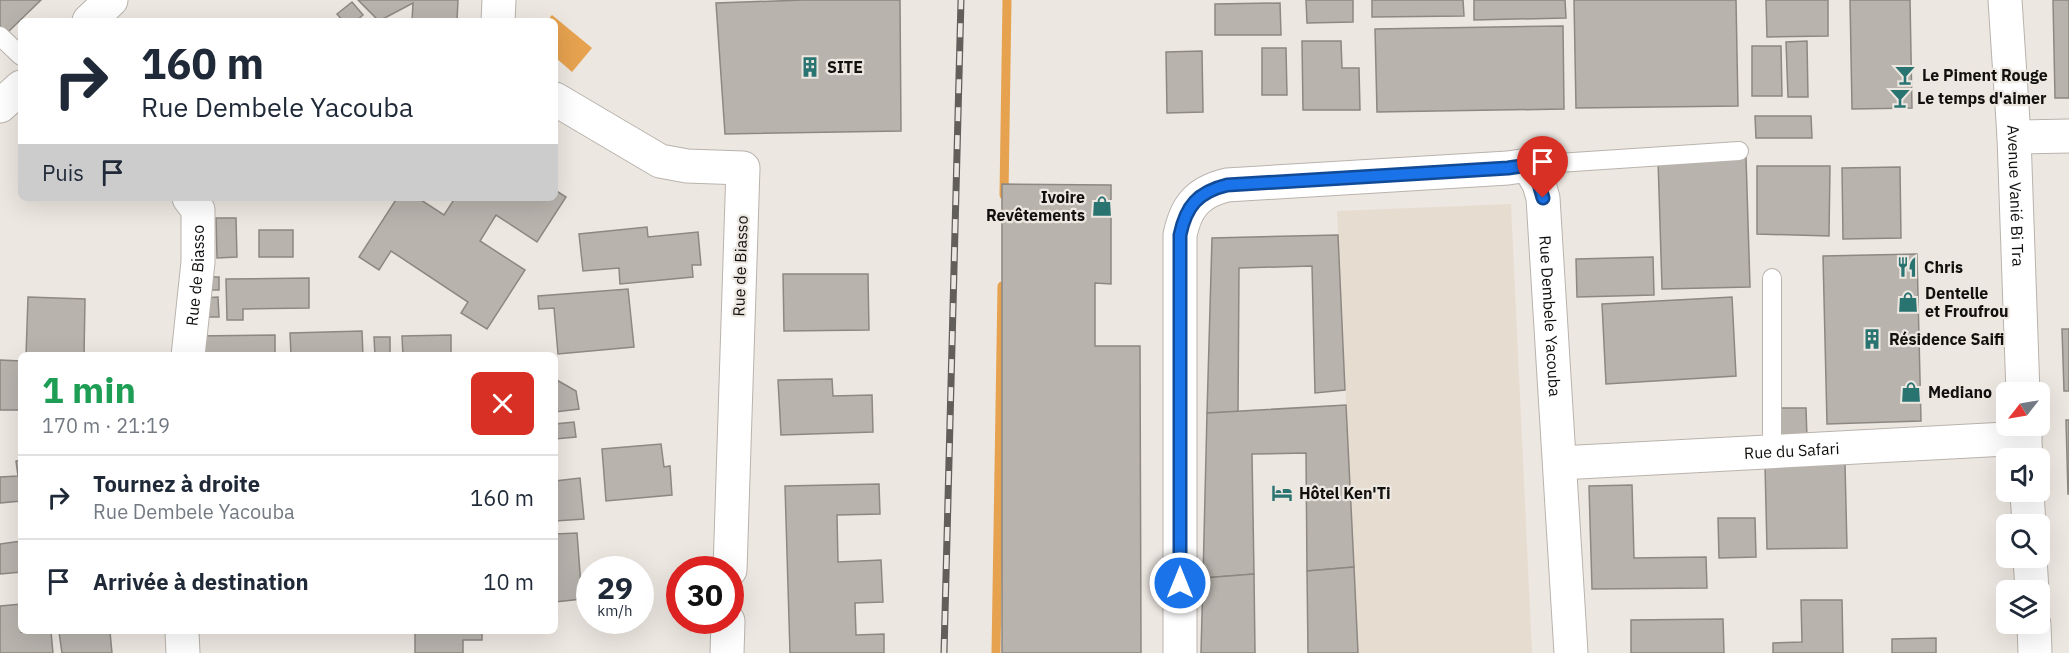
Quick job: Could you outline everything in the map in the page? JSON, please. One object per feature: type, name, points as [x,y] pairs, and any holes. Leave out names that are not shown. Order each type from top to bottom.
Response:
[{"type":"street","points":[[92,18],[111,0]]},
{"type":"street","points":[[498,18],[499,0]]},
{"type":"street","name":"Avenue Vanié Bi Tra","points":[[2005,0],[2014,137],[2023,382]]},
{"type":"street","points":[[0,106],[18,90]]},
{"type":"street","name":"Rue de Biasso","points":[[558,101],[660,161],[687,166],[743,168],[730,556]]},
{"type":"street","points":[[2014,137],[2069,136]]},
{"type":"street","points":[[1180,653],[1180,235],[1184,218],[1196,200],[1209,189],[1227,185],[1528,165]]},
{"type":"street","name":"Rue Dembele Yacouba","points":[[1528,165],[1539,184],[1543,198],[1571,653]]},
{"type":"street","name":"Rue de Biasso","points":[[188,352],[198,262],[198,210],[191,201]]},
{"type":"street","name":"Rue du Safari","points":[[1560,463],[2025,441]]},
{"type":"street","points":[[182,634],[183,653]]},
{"type":"street","points":[[727,653],[728,634]]},
{"type":"street","points":[[2034,634],[2035,653]]},
{"type":"lane","points":[[0,36],[18,53]]},
{"type":"lane","points":[[1528,165],[1739,151]]},
{"type":"lane","points":[[1772,278],[1772,452]]},
{"type":"shaded area","points":[[558,20],[592,48],[572,72],[558,60]]},
{"type":"shaded area","points":[[1511,204],[1532,653],[1358,653],[1337,211]]},
{"type":"building","points":[[0,0],[41,0],[22,18],[18,18],[18,22],[6,34],[0,27]]},
{"type":"building","points":[[358,0],[458,0],[457,18],[412,18],[413,3],[385,18],[376,18]]},
{"type":"building","name":"SITE","points":[[900,0],[901,131],[725,134],[716,3]]},
{"type":"building","points":[[1306,0],[1353,0],[1353,22],[1307,23]]},
{"type":"building","points":[[1372,0],[1463,0],[1464,16],[1372,17]]},
{"type":"building","points":[[1474,0],[1565,0],[1566,18],[1474,20]]},
{"type":"building","points":[[1574,0],[1736,0],[1738,106],[1576,108]]},
{"type":"building","points":[[1766,0],[1828,0],[1828,36],[1767,37]]},
{"type":"building","points":[[1850,0],[1910,0],[1912,108],[1852,109]]},
{"type":"building","points":[[2053,0],[2069,0],[2069,98],[2055,98]]},
{"type":"building","points":[[352,2],[363,15],[360,18],[340,18],[337,14]]},
{"type":"building","points":[[1280,3],[1281,35],[1215,35],[1215,4]]},
{"type":"building","points":[[1563,26],[1564,109],[1377,112],[1375,29]]},
{"type":"building","points":[[1302,41],[1341,41],[1342,68],[1359,68],[1360,110],[1303,110]]},
{"type":"building","points":[[1807,41],[1808,97],[1788,97],[1786,42]]},
{"type":"building","points":[[1752,46],[1781,46],[1782,96],[1752,96]]},
{"type":"building","points":[[1262,48],[1286,48],[1287,95],[1262,95]]},
{"type":"building","points":[[1202,51],[1203,112],[1167,113],[1166,52]]},
{"type":"building","points":[[1755,116],[1811,116],[1812,138],[1756,138]]},
{"type":"building","points":[[1746,157],[1750,287],[1662,289],[1658,159]]},
{"type":"building","points":[[1757,166],[1830,166],[1829,236],[1757,234]]},
{"type":"building","points":[[1900,167],[1901,238],[1843,239],[1842,168]]},
{"type":"building","points":[[1002,184],[1111,185],[1111,284],[1095,283],[1095,346],[1140,346],[1141,653],[1002,653]]},
{"type":"building","points":[[558,192],[566,197],[537,242],[496,215],[480,241],[525,270],[487,329],[461,313],[468,302],[391,251],[379,270],[359,257],[395,201],[423,201],[444,215],[453,201],[558,201]]},
{"type":"building","points":[[216,218],[236,218],[237,257],[217,258]]},
{"type":"building","points":[[647,227],[648,237],[698,232],[701,265],[692,265],[693,277],[620,284],[619,268],[583,271],[579,234]]},
{"type":"building","points":[[259,230],[293,230],[293,257],[259,257]]},
{"type":"building","points":[[1338,235],[1345,390],[1315,393],[1312,266],[1239,268],[1238,412],[1207,413],[1212,238]]},
{"type":"building","name":"Résidence Saifi","points":[[1917,254],[1921,421],[1827,424],[1823,256]]},
{"type":"building","points":[[1653,257],[1654,295],[1577,297],[1576,259]]},
{"type":"building","points":[[783,274],[868,274],[869,330],[784,331]]},
{"type":"building","points":[[201,277],[219,277],[219,290],[202,290]]},
{"type":"building","points":[[309,278],[309,308],[243,309],[243,320],[227,320],[226,279]]},
{"type":"building","points":[[628,289],[634,347],[558,354],[554,308],[539,309],[538,296]]},
{"type":"building","points":[[28,297],[85,299],[84,352],[26,352]]},
{"type":"building","points":[[218,297],[219,317],[203,317],[203,298]]},
{"type":"building","points":[[1732,297],[1736,376],[1606,384],[1602,304]]},
{"type":"building","points":[[2062,329],[2069,329],[2069,391],[2064,391]]},
{"type":"building","points":[[362,331],[363,352],[291,352],[290,333]]},
{"type":"building","points":[[275,335],[275,352],[197,352],[196,336]]},
{"type":"building","points":[[451,335],[451,352],[403,352],[402,336]]},
{"type":"building","points":[[374,337],[390,337],[390,352],[375,352]]},
{"type":"building","points":[[0,360],[18,361],[18,410],[0,410]]},
{"type":"building","points":[[832,379],[833,396],[872,395],[873,432],[781,435],[778,380]]},
{"type":"building","points":[[558,381],[576,391],[579,409],[558,412]]},
{"type":"building","points":[[1346,405],[1354,567],[1307,571],[1306,453],[1252,454],[1254,574],[1203,578],[1207,413]]},
{"type":"building","points":[[1773,408],[1806,408],[1807,439],[1773,439]]},
{"type":"building","points":[[2066,420],[2069,420],[2069,494],[2068,494]]},
{"type":"building","points":[[574,422],[576,437],[558,439],[558,424]]},
{"type":"building","points":[[661,444],[664,467],[670,466],[672,495],[606,501],[602,449]]},
{"type":"building","points":[[1845,464],[1847,548],[1767,549],[1765,465]]},
{"type":"building","points":[[18,476],[18,501],[0,503],[0,477]]},
{"type":"building","points":[[580,478],[584,519],[558,521],[558,481]]},
{"type":"building","points":[[879,484],[880,514],[837,515],[838,562],[881,560],[883,602],[855,603],[856,635],[884,634],[884,653],[790,653],[785,486]]},
{"type":"building","points":[[1632,485],[1634,558],[1706,557],[1707,588],[1592,589],[1589,486]]},
{"type":"building","points":[[1718,518],[1755,518],[1756,557],[1719,558]]},
{"type":"building","points":[[577,533],[579,556],[576,556],[576,600],[558,602],[558,534]]},
{"type":"building","points":[[18,541],[18,572],[0,574],[0,544]]},
{"type":"building","points":[[1354,567],[1358,653],[1308,653],[1307,571]]},
{"type":"building","points":[[1254,574],[1255,653],[1201,653],[1203,578]]},
{"type":"building","points":[[1801,600],[1842,600],[1843,653],[1773,653],[1773,643],[1802,642]]},
{"type":"building","points":[[18,604],[18,634],[51,634],[53,653],[0,653],[0,606]]},
{"type":"building","points":[[1723,619],[1724,653],[1631,653],[1631,620]]},
{"type":"building","points":[[59,634],[110,634],[112,653],[62,653]]},
{"type":"building","points":[[415,634],[482,634],[482,640],[463,640],[463,653],[415,653]]},
{"type":"building","points":[[1936,638],[1936,653],[1892,653],[1892,639]]},
{"type":"waterway","points":[[1004,195],[1007,0]]},
{"type":"waterway","points":[[996,653],[1002,286]]},
{"type":"railway","points":[[944,653],[961,0]]},
{"type":"place","name":"SITE","points":[[810,67]]},
{"type":"place","name":"Le Piment Rouge","points":[[1905,75]]},
{"type":"place","name":"Le temps d'aimer","points":[[1900,98]]},
{"type":"place","name":"Ivoire Revêtements","points":[[1102,206]]},
{"type":"place","name":"Chris","points":[[1907,267]]},
{"type":"place","name":"Dentelle et Froufrou","points":[[1908,302]]},
{"type":"place","name":"Résidence Saifi","points":[[1872,339]]},
{"type":"place","name":"Mediano","points":[[1911,392]]},
{"type":"place","name":"Hôtel Ken'Ti","points":[[1282,493]]},
{"type":"route","points":[[1180,583],[1180,235],[1184,218],[1196,200],[1209,189],[1227,185],[1528,165],[1539,184],[1543,198]]}]
